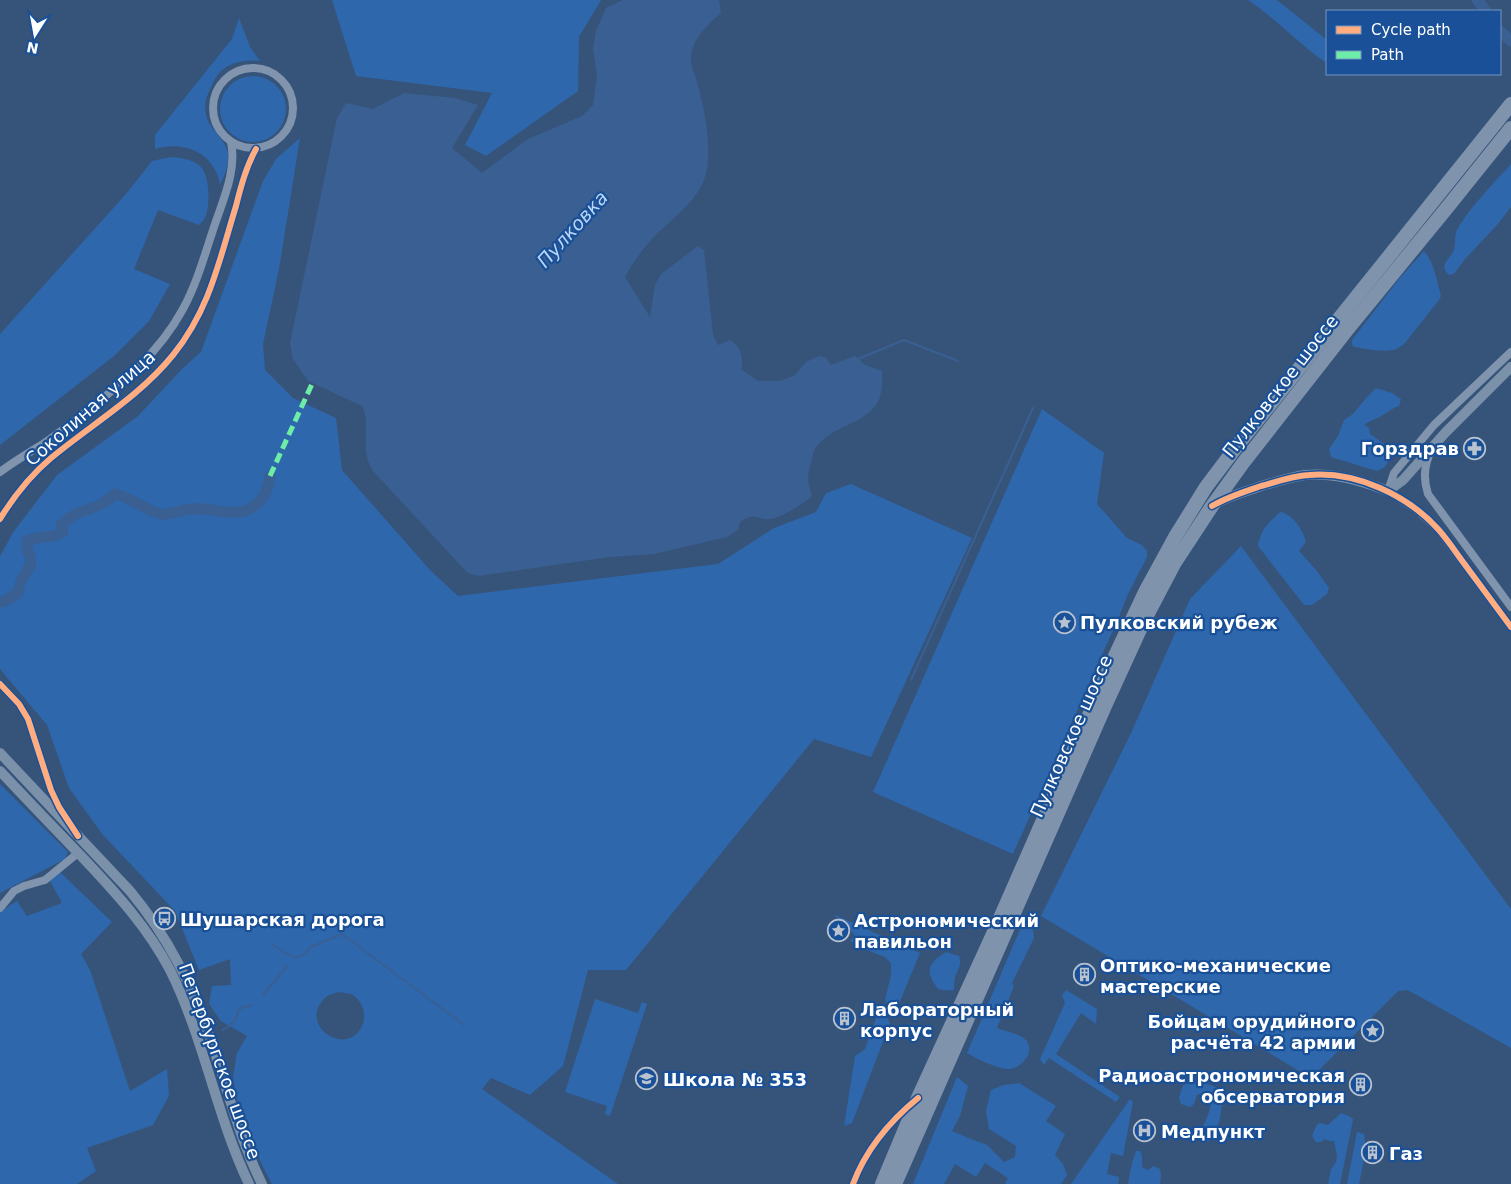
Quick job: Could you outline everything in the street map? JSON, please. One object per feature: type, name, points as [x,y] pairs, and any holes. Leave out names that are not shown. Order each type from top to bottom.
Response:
[{"type":"highway","name":"Пулковское шоссе","points":[[882,1184],[918,1098],[994,932],[1115,656],[1146,590],[1185,519],[1240,442],[1511,104]]},
{"type":"highway","name":"Пулковское шоссе","points":[[895,1184],[1018,913],[1138,634],[1174,564],[1243,463],[1347,330],[1511,128]]},
{"type":"main road","points":[[1212,506],[1232,496],[1282,480],[1317,474],[1342,477],[1388,491],[1403,480],[1437,441],[1511,367]]},
{"type":"main road","name":"Петербургское шоссе","points":[[0,753],[114,874],[156,924],[181,967],[198,1005],[244,1141],[262,1184]]},
{"type":"main road","name":"Петербургское шоссе","points":[[0,772],[105,881],[157,946],[186,1007],[234,1150],[249,1184]]},
{"type":"main road","points":[[105,881],[114,874]]},
{"type":"street","points":[[248,68],[263,69],[276,75],[286,85],[292,96],[293,113],[289,126],[282,136],[268,146],[256,149],[243,147],[231,142],[220,132],[214,119],[213,104],[217,90],[226,78],[248,68]]},
{"type":"street","name":"Соколиная улица","points":[[0,472],[56,435],[116,389],[138,369],[171,327],[182,310],[195,282],[223,201],[234,153],[231,142]]},
{"type":"street","name":"Соколиная улица","points":[[0,518],[21,488],[37,471],[150,380],[188,335],[208,296],[246,172],[256,149]]},
{"type":"street","points":[[1511,352],[1434,425],[1394,473],[1388,491],[1417,510],[1439,530],[1511,627]]},
{"type":"street","points":[[1437,441],[1429,456],[1425,471],[1428,494],[1511,607]]},
{"type":"street","name":"Петербургское шоссе","points":[[0,684],[19,704],[28,720],[50,790],[78,836]]},
{"type":"street","points":[[0,908],[14,891],[46,880],[78,853]]},
{"type":"street","name":"Пулковское шоссе","points":[[853,1184],[863,1159],[870,1148],[896,1118],[918,1098]]},
{"type":"shaded area","points":[[332,0],[601,0],[579,37],[578,91],[486,156],[465,145],[492,93],[356,76]]},
{"type":"shaded area","points":[[1248,0],[1277,0],[1326,39],[1325,62],[1305,47]]},
{"type":"shaded area","points":[[239,18],[250,47],[260,61],[249,60],[228,66],[220,72],[207,95],[206,115],[225,144],[228,155],[227,167],[220,185],[216,172],[204,156],[181,147],[172,146],[155,149],[155,135],[232,39]]},
{"type":"shaded area","points":[[246,76],[260,76],[272,81],[281,90],[286,102],[284,122],[277,133],[260,142],[246,142],[234,137],[225,128],[220,116],[220,102],[225,90],[234,81]]},
{"type":"shaded area","points":[[300,138],[279,269],[263,344],[265,370],[293,398],[336,418],[342,470],[430,570],[458,596],[718,564],[774,528],[816,512],[826,493],[851,484],[972,538],[871,757],[814,739],[626,970],[588,970],[563,1066],[530,1095],[491,1078],[482,1089],[618,1184],[272,1184],[261,1163],[245,1116],[237,1100],[233,1077],[237,1053],[247,1036],[221,1021],[209,1004],[212,986],[231,985],[230,959],[199,970],[175,911],[103,835],[69,788],[47,725],[0,669],[0,556],[14,531],[57,475],[138,416],[183,368],[201,352],[263,181],[276,159]],"holes":[[[338,992],[351,994],[356,998],[362,1005],[364,1013],[362,1026],[355,1035],[346,1039],[337,1039],[328,1035],[321,1028],[317,1019],[318,1009],[324,999]]]},
{"type":"shaded area","points":[[171,157],[190,160],[200,166],[206,176],[208,204],[206,216],[199,225],[158,210],[134,269],[170,284],[149,321],[114,356],[0,445],[0,334],[126,194],[152,161]]},
{"type":"shaded area","points":[[1511,164],[1511,207],[1454,274],[1449,275],[1444,268],[1454,249],[1457,230],[1475,204]]},
{"type":"shaded area","points":[[1424,251],[1435,272],[1441,296],[1439,300],[1404,344],[1397,348],[1388,351],[1352,345],[1352,340],[1399,279]]},
{"type":"shaded area","points":[[1376,388],[1392,393],[1401,399],[1399,406],[1364,425],[1369,428],[1370,434],[1386,445],[1389,459],[1385,467],[1377,471],[1331,457],[1329,449],[1338,436],[1344,420],[1353,414]]},
{"type":"shaded area","points":[[1042,409],[1104,453],[1097,504],[1127,538],[1142,545],[1147,551],[1147,557],[1128,594],[1013,854],[873,792]]},
{"type":"shaded area","points":[[1280,512],[1293,519],[1300,528],[1306,542],[1299,551],[1329,588],[1327,594],[1312,605],[1304,605],[1258,546],[1263,530]]},
{"type":"shaded area","points":[[1241,546],[1511,909],[1511,1048],[1417,995],[1407,990],[1398,991],[1311,1078],[1041,916],[1132,731],[1190,599]]},
{"type":"shaded area","points":[[0,784],[68,852],[65,859],[0,893]]},
{"type":"shaded area","points":[[60,872],[112,922],[81,954],[90,970],[130,1091],[167,1069],[169,1096],[153,1125],[87,1148],[96,1171],[77,1184],[0,1184],[0,912],[17,901],[27,916],[62,903],[50,881]]},
{"type":"shaded area","points":[[833,914],[920,953],[893,1018],[885,1000],[891,975],[891,963],[885,957],[859,947],[850,941],[855,935]]},
{"type":"shaded area","points":[[1022,925],[1033,930],[1034,938],[1012,983],[1014,986],[997,1028],[1024,1038],[1029,1045],[1029,1050],[1026,1059],[1022,1063],[1012,1069],[1007,1069],[987,1063],[967,1053]]},
{"type":"shaded area","points":[[946,952],[959,956],[960,959],[954,990],[938,989],[930,973],[930,968],[935,960]]},
{"type":"shaded area","points":[[1066,990],[1097,1009],[1096,1024],[1081,1013],[1056,1054],[1120,1097],[1116,1102],[1049,1058],[1044,1065],[1040,1059],[1065,1003],[1062,995]]},
{"type":"shaded area","points":[[595,999],[638,1013],[642,1002],[647,1004],[610,1116],[605,1114],[607,1106],[565,1092]]},
{"type":"shaded area","points":[[881,1005],[890,1023],[852,1123],[844,1126],[855,1056],[865,1049]]},
{"type":"shaded area","points":[[957,1077],[968,1086],[960,1116],[952,1131],[987,1145],[1004,1162],[1015,1157],[1016,1146],[989,1129],[986,1111],[991,1090],[1003,1085],[1019,1083],[1056,1106],[1046,1121],[1065,1134],[1055,1155],[1063,1164],[1067,1175],[1061,1184],[1005,1184],[1008,1178],[985,1163],[976,1177],[955,1164],[944,1184],[913,1184]]},
{"type":"shaded area","points":[[1192,1082],[1204,1083],[1221,1092],[1222,1102],[1218,1125],[1214,1137],[1209,1141],[1197,1138],[1196,1130],[1202,1128],[1206,1121],[1211,1097],[1203,1093],[1197,1095],[1194,1104],[1190,1107],[1181,1104],[1179,1098],[1183,1085]]},
{"type":"shaded area","points":[[1130,1099],[1133,1102],[1123,1156],[1111,1153],[1107,1174],[1119,1177],[1118,1184],[1071,1184]]},
{"type":"shaded area","points":[[1341,1113],[1353,1119],[1352,1125],[1340,1184],[1328,1184],[1331,1169],[1336,1162],[1337,1156],[1334,1141],[1324,1139],[1321,1142],[1316,1142],[1312,1136],[1319,1123],[1328,1125]]},
{"type":"shaded area","points":[[1357,1132],[1364,1134],[1366,1150],[1359,1184],[1347,1184]]},
{"type":"shaded area","points":[[1136,1151],[1140,1151],[1142,1156],[1142,1167],[1148,1170],[1153,1166],[1160,1169],[1160,1184],[1128,1184]]},
{"type":"water","points":[[623,0],[719,0],[721,13],[698,37],[691,56],[707,127],[708,159],[704,180],[686,206],[646,246],[625,277],[650,317],[655,285],[661,274],[698,246],[704,250],[713,335],[718,345],[730,340],[737,346],[741,356],[742,370],[758,381],[780,381],[795,375],[806,362],[819,356],[826,358],[831,365],[855,356],[865,365],[882,371],[881,393],[876,405],[870,412],[835,431],[819,443],[814,451],[808,479],[812,496],[798,507],[780,516],[770,519],[749,517],[740,522],[738,530],[727,537],[654,554],[610,557],[479,576],[468,573],[373,471],[366,454],[366,421],[362,406],[308,381],[293,359],[290,343],[337,118],[346,103],[373,109],[404,93],[455,98],[478,105],[452,148],[482,173],[528,139],[582,116],[593,105],[597,75],[593,49],[596,31],[606,8]]},
{"type":"waterway","name":"Пулковка","points":[[1477,0],[1485,10]]},
{"type":"waterway","name":"Пулковка","points":[[1501,32],[1511,41]]},
{"type":"waterway","points":[[858,359],[904,340],[958,361]]},
{"type":"waterway","points":[[911,680],[1033,408]]},
{"type":"waterway","name":"Пулковка","points":[[0,602],[18,593],[21,581],[31,561],[27,550],[27,541],[58,535],[63,532],[61,525],[67,519],[101,504],[115,494],[161,514],[191,509],[234,512],[242,511],[258,503],[267,491],[270,476]]},
{"type":"waterway","points":[[271,944],[293,957],[302,956],[311,947],[342,934],[464,1025]]},
{"type":"waterway","points":[[263,995],[287,966]]},
{"type":"waterway","points":[[222,1030],[233,1022],[239,1009],[251,1005]]},
{"type":"marked path","points":[[270,476],[312,384]]},
{"type":"cycle path","points":[[0,519],[17,494],[37,471],[145,384],[160,370],[186,338],[205,302],[212,284],[244,177],[256,149]]},
{"type":"cycle path","points":[[1212,506],[1229,497],[1254,488],[1284,479],[1309,475],[1345,477],[1380,488],[1411,506],[1438,529],[1511,627]]},
{"type":"cycle path","points":[[0,684],[19,704],[28,719],[51,790],[59,807],[78,836]]},
{"type":"cycle path","points":[[853,1184],[858,1171],[880,1136],[918,1098]]},
{"type":"place","name":"Горздрав","points":[[1475,448]]},
{"type":"place","name":"Пулковский рубеж","points":[[1064,622]]},
{"type":"place","name":"Шушарская дорога","points":[[164,919]]},
{"type":"place","name":"Астрономический павильон","points":[[838,930]]},
{"type":"place","name":"Оптико-механические мастерские","points":[[1084,975]]},
{"type":"place","name":"Лабораторный корпус","points":[[844,1019]]},
{"type":"place","name":"Бойцам орудийного расчёта 42 армии","points":[[1372,1031]]},
{"type":"place","name":"Школа № 353","points":[[647,1079]]},
{"type":"place","name":"Радиоастрономическая обсерватория","points":[[1361,1085]]},
{"type":"place","name":"Медпункт","points":[[1145,1131]]},
{"type":"place","name":"Газ","points":[[1373,1153]]}]
